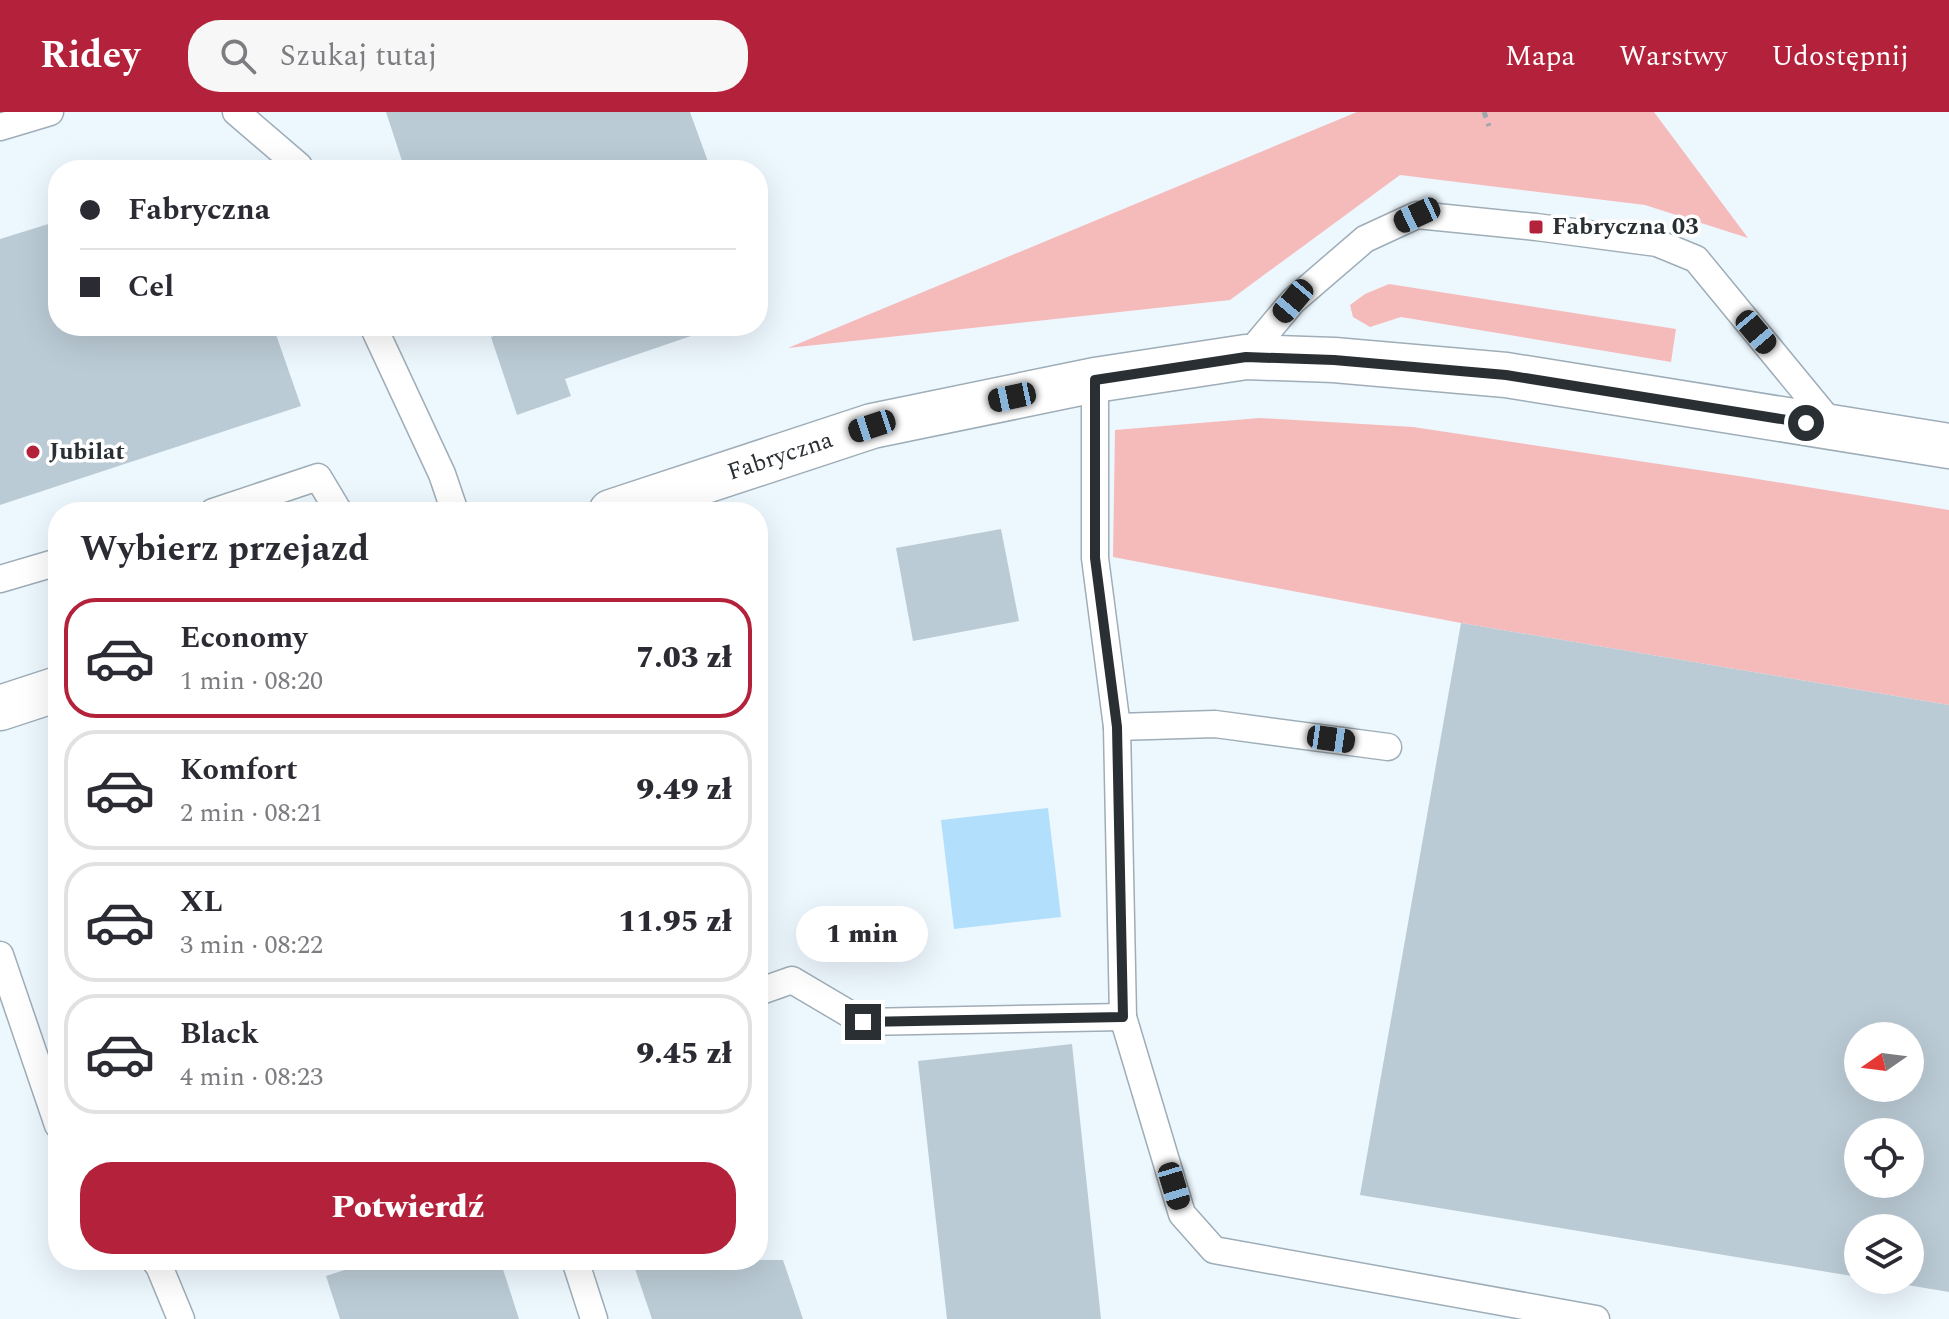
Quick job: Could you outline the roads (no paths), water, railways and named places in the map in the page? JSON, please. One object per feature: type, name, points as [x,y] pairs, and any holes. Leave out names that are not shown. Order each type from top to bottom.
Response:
[{"type":"street","name":"Fabryczna","points":[[641,502],[872,426],[1095,380],[1246,357],[1334,360],[1506,375],[1949,446]]},
{"type":"street","points":[[0,708],[48,692]]},
{"type":"lane","points":[[0,127],[50,112]]},
{"type":"lane","points":[[236,112],[292,160]]},
{"type":"lane","points":[[1246,357],[1293,301],[1365,239],[1417,215],[1536,227],[1657,243],[1696,259],[1835,428]]},
{"type":"lane","points":[[378,336],[442,474],[452,502]]},
{"type":"lane","points":[[1095,380],[1095,558],[1117,727],[1123,1017],[1182,1214],[1214,1250],[1596,1319]]},
{"type":"lane","points":[[243,502],[318,477],[333,502]]},
{"type":"lane","points":[[0,579],[48,565]]},
{"type":"lane","points":[[1117,727],[1215,724],[1388,747]]},
{"type":"lane","points":[[0,955],[48,1096]]},
{"type":"lane","points":[[768,988],[792,980],[863,1022],[1123,1017]]},
{"type":"lane","points":[[165,1270],[181,1319]]},
{"type":"lane","points":[[578,1270],[594,1319]]},
{"type":"water","points":[[1048,808],[1061,917],[954,929],[941,820]]},
{"type":"place","name":"Fabryczna 03","points":[[1536,227]]},
{"type":"place","name":"Jubilat","points":[[33,452]]}]
